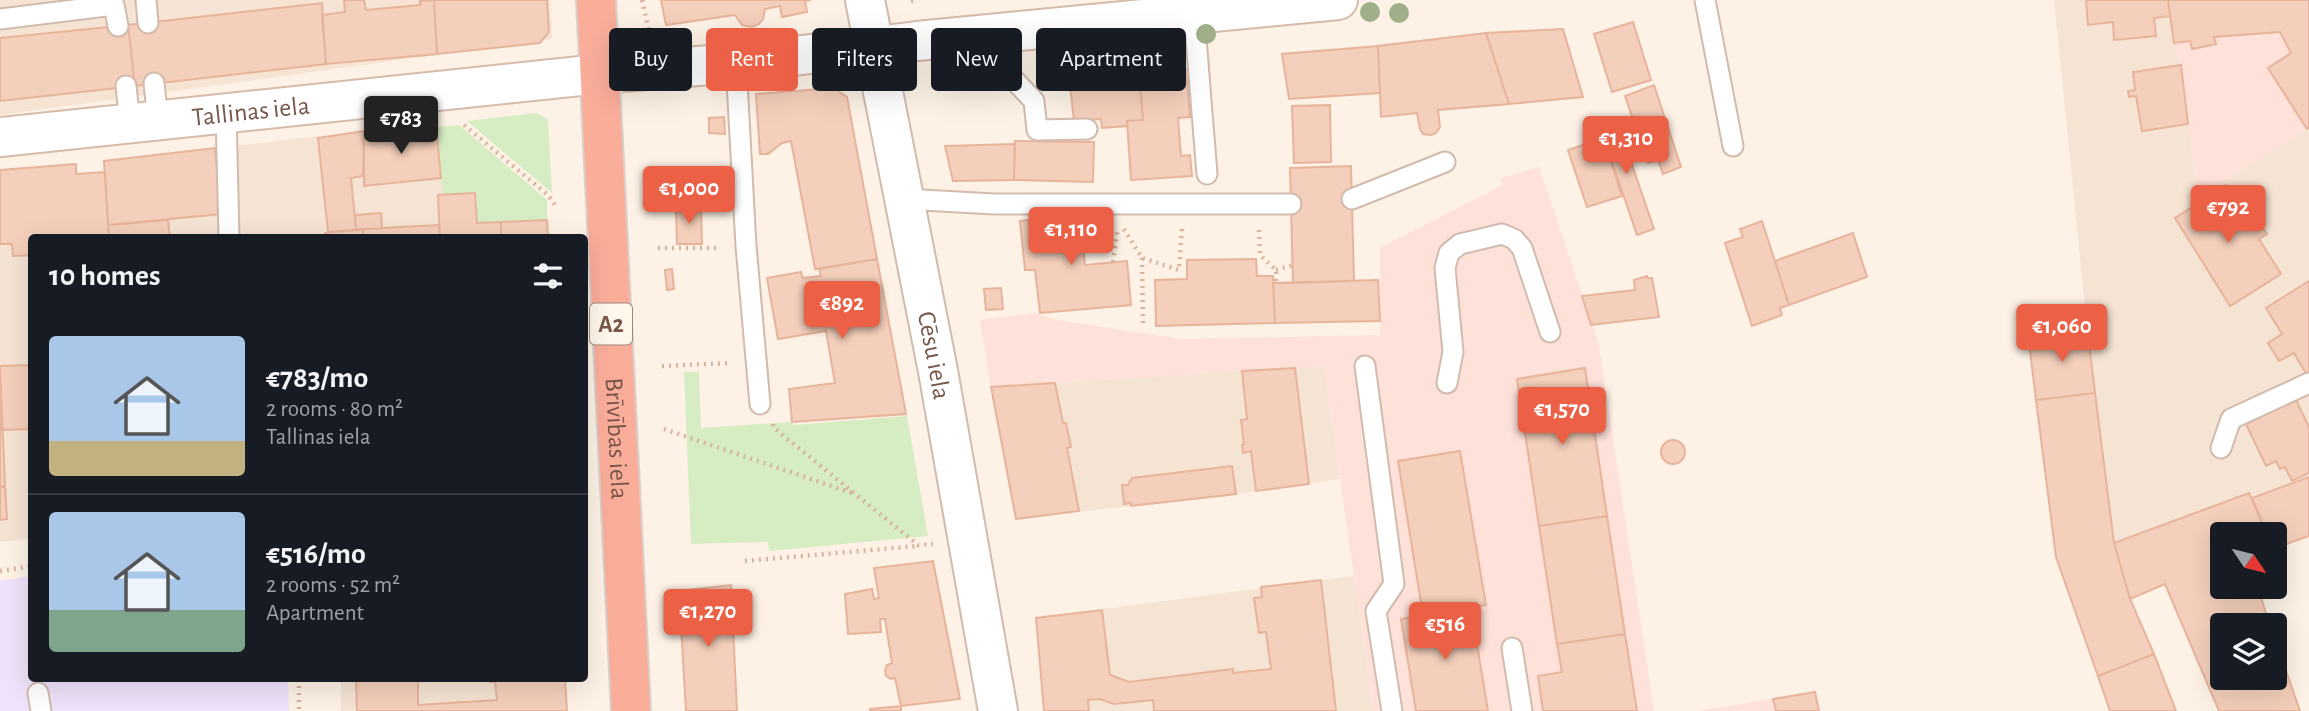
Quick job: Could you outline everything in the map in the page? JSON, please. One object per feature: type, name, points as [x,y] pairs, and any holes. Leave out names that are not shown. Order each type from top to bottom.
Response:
[{"type":"highway","name":"Brīvības iela","points":[[596,0],[631,711]]},
{"type":"street","name":"Cēsu iela","points":[[865,0],[872,28]]},
{"type":"street","name":"Tallinas iela","points":[[1022,31],[1194,14],[1272,3],[1338,0]]},
{"type":"street","name":"Tallinas iela","points":[[0,137],[599,74],[706,65]]},
{"type":"street","name":"Cēsu iela","points":[[884,91],[936,358],[999,711]]},
{"type":"lane","points":[[146,0],[148,23]]},
{"type":"lane","points":[[1705,0],[1733,146]]},
{"type":"lane","points":[[0,19],[114,5],[118,26]]},
{"type":"lane","points":[[1194,14],[1207,174]]},
{"type":"lane","points":[[144,122],[154,83]]},
{"type":"lane","points":[[126,86],[144,122]]},
{"type":"lane","points":[[1022,89],[1034,102],[1037,130],[1087,129]]},
{"type":"lane","points":[[738,91],[746,246],[760,404]]},
{"type":"lane","points":[[226,113],[229,234]]},
{"type":"lane","points":[[1352,199],[1445,162]]},
{"type":"lane","points":[[904,199],[994,204],[1291,204]]},
{"type":"lane","points":[[1447,383],[1453,352],[1445,268],[1449,253],[1460,244],[1502,234],[1514,239],[1522,248],[1550,332]]},
{"type":"lane","points":[[1366,366],[1394,584],[1376,611],[1392,711]]},
{"type":"lane","points":[[2221,448],[2231,419],[2309,383]]},
{"type":"lane","points":[[1512,648],[1522,711]]},
{"type":"path","points":[[642,0],[648,28]]},
{"type":"path","points":[[911,1],[918,0]]},
{"type":"path","points":[[459,116],[462,123],[548,196],[557,208]]},
{"type":"path","points":[[1179,270],[1183,204]]},
{"type":"path","points":[[1258,204],[1260,255],[1276,270],[1276,283]]},
{"type":"path","points":[[1113,262],[1119,220],[1142,258],[1143,323]]},
{"type":"path","points":[[658,248],[703,249]]},
{"type":"path","points":[[1142,258],[1187,271]]},
{"type":"path","points":[[1276,270],[1293,265]]},
{"type":"path","points":[[662,366],[756,361]]},
{"type":"path","points":[[760,404],[774,428],[918,545]]},
{"type":"path","points":[[664,429],[857,494]]},
{"type":"path","points":[[746,561],[938,544]]},
{"type":"path","points":[[0,571],[28,567]]},
{"type":"path","points":[[299,682],[299,711]]},
{"type":"shaded area","points":[[0,0],[550,0],[552,39],[0,115]]},
{"type":"shaded area","points":[[2054,0],[2168,0],[2174,43],[2181,65],[2198,198],[2309,128],[2309,477],[2252,498],[2249,493],[2114,543],[2087,328]]},
{"type":"shaded area","points":[[2168,0],[2309,0],[2309,128],[2198,198],[2181,65],[2174,43]]},
{"type":"shaded area","points":[[436,127],[441,178],[475,193],[477,223],[547,220],[548,234],[28,234],[28,538],[0,542],[0,170],[76,164],[76,174],[104,172],[104,161],[364,131]]},
{"type":"shaded area","points":[[1539,167],[1599,346],[1654,711],[1373,711],[1324,366],[991,387],[980,320],[1035,313],[1057,320],[1181,339],[1380,335],[1380,248],[1503,185],[1500,179]]},
{"type":"shaded area","points":[[1324,366],[1340,479],[1236,494],[1016,519],[991,387]]},
{"type":"shaded area","points":[[28,576],[28,682],[288,682],[289,711],[0,711],[0,581]]},
{"type":"shaded area","points":[[1354,576],[1373,711],[1044,711],[1036,618]]},
{"type":"shaded area","points":[[341,682],[565,682],[567,711],[341,711]]},
{"type":"shaded area","points":[[1815,692],[1819,711],[1698,711],[1773,699]]},
{"type":"green space","points":[[537,113],[548,120],[552,193],[467,121]]},
{"type":"green space","points":[[459,125],[547,200],[547,220],[477,223],[475,194],[443,195],[436,127]]},
{"type":"green space","points":[[684,372],[699,372],[701,428],[792,422],[793,425],[907,416],[928,536],[769,551],[768,542],[691,544]]},
{"type":"building","points":[[344,0],[364,0],[366,10],[420,5],[420,1],[434,0],[437,54],[326,64],[322,15],[345,12]]},
{"type":"building","points":[[434,0],[547,0],[549,32],[540,43],[437,54]]},
{"type":"building","points":[[661,0],[811,0],[805,1],[807,12],[782,17],[780,6],[765,9],[763,19],[752,27],[742,25],[735,15],[666,25]]},
{"type":"building","points":[[2086,0],[2168,0],[2170,16],[2154,18],[2156,36],[2114,40],[2113,22],[2088,25]]},
{"type":"building","points":[[2168,0],[2309,0],[2309,128],[2307,129],[2268,68],[2291,53],[2280,32],[2214,37],[2216,44],[2192,49],[2190,41],[2174,43]]},
{"type":"building","points":[[322,3],[326,64],[135,86],[128,25]]},
{"type":"building","points":[[1633,22],[1651,80],[1612,92],[1594,34]]},
{"type":"building","points":[[128,25],[135,86],[0,101],[0,38]]},
{"type":"building","points":[[1563,29],[1583,97],[1509,104],[1486,33]]},
{"type":"building","points":[[1486,33],[1509,104],[1438,110],[1440,127],[1431,135],[1423,134],[1417,113],[1381,117],[1378,46]]},
{"type":"building","points":[[1378,46],[1380,93],[1289,99],[1282,54]]},
{"type":"building","points":[[2181,65],[2188,124],[2142,131],[2136,96],[2129,97],[2128,91],[2135,90],[2133,72]]},
{"type":"building","points":[[1186,69],[1190,117],[1178,118],[1181,156],[1190,155],[1192,176],[1131,180],[1127,121],[1143,120],[1141,91],[1186,91]]},
{"type":"building","points":[[1654,85],[1681,167],[1663,174],[1658,160],[1648,163],[1625,96]]},
{"type":"building","points":[[838,91],[847,97],[877,259],[815,269],[791,141],[782,143],[768,154],[760,154],[756,94]]},
{"type":"building","points":[[1071,91],[1141,91],[1143,120],[1127,121],[1127,126],[1102,128],[1101,119],[1074,121]]},
{"type":"building","points":[[1330,105],[1331,162],[1294,163],[1292,106]]},
{"type":"building","points":[[724,117],[725,134],[709,133],[709,118]]},
{"type":"building","points":[[1616,118],[1654,229],[1637,235],[1599,124]]},
{"type":"building","points":[[436,127],[441,178],[364,186],[364,131]]},
{"type":"building","points":[[364,131],[363,176],[351,178],[356,230],[328,232],[318,138]]},
{"type":"building","points":[[1603,138],[1622,196],[1587,207],[1568,150]]},
{"type":"building","points":[[1015,141],[1094,142],[1093,182],[1014,180]]},
{"type":"building","points":[[1015,144],[1014,180],[953,181],[945,146]]},
{"type":"building","points":[[215,148],[221,214],[108,225],[104,161]]},
{"type":"building","points":[[76,164],[76,174],[105,172],[109,234],[28,234],[28,255],[13,256],[12,244],[0,244],[0,170]]},
{"type":"building","points":[[1351,166],[1354,281],[1293,283],[1290,168]]},
{"type":"building","points":[[2226,185],[2254,230],[2261,225],[2267,234],[2259,239],[2281,274],[2230,306],[2175,218]]},
{"type":"building","points":[[475,193],[477,223],[501,222],[501,234],[440,234],[438,195]]},
{"type":"building","points":[[676,209],[701,209],[702,244],[677,244]]},
{"type":"building","points":[[381,213],[382,228],[356,230],[355,215]]},
{"type":"building","points":[[1080,215],[1081,224],[1089,222],[1092,244],[1083,245],[1085,265],[1127,261],[1131,305],[1040,313],[1035,270],[1025,270],[1020,221]]},
{"type":"building","points":[[168,220],[170,234],[109,234],[108,225]]},
{"type":"building","points":[[547,220],[548,234],[501,234],[501,222]]},
{"type":"building","points":[[1762,221],[1789,305],[1780,308],[1782,315],[1752,326],[1725,243],[1743,237],[1740,229]]},
{"type":"building","points":[[439,225],[440,234],[363,234],[363,229]]},
{"type":"building","points":[[363,229],[363,234],[325,233]]},
{"type":"building","points":[[1853,233],[1867,277],[1789,305],[1775,261]]},
{"type":"building","points":[[877,259],[906,414],[792,422],[789,389],[835,383],[826,331],[778,339],[767,278],[801,272],[803,278],[821,276],[819,269]]},
{"type":"building","points":[[1256,259],[1257,276],[1273,276],[1275,323],[1156,326],[1155,280],[1187,279],[1187,260]]},
{"type":"building","points":[[672,269],[674,289],[667,290],[665,270]]},
{"type":"building","points":[[1647,276],[1652,278],[1659,317],[1591,325],[1582,296],[1635,290],[1634,280]]},
{"type":"building","points":[[1378,280],[1380,321],[1275,323],[1273,283]]},
{"type":"building","points":[[2309,281],[2308,377],[2294,353],[2279,361],[2268,343],[2282,334],[2266,308]]},
{"type":"building","points":[[1001,288],[1003,309],[986,310],[984,289]]},
{"type":"building","points":[[2087,328],[2095,393],[2036,400],[2028,335]]},
{"type":"building","points":[[28,365],[28,429],[2,430],[0,366]]},
{"type":"building","points":[[0,366],[5,486],[0,487]]},
{"type":"building","points":[[1295,368],[1309,484],[1256,491],[1251,451],[1243,453],[1242,445],[1241,420],[1247,419],[1242,371]]},
{"type":"building","points":[[1585,368],[1607,516],[1539,526],[1517,379]]},
{"type":"building","points":[[1055,383],[1071,447],[1067,448],[1079,511],[1016,519],[991,387]]},
{"type":"building","points":[[2095,393],[2114,543],[2130,599],[2154,654],[2098,676],[2056,557],[2036,400]]},
{"type":"building","points":[[2296,400],[2309,427],[2309,473],[2292,481],[2285,467],[2280,469],[2276,461],[2266,466],[2246,424]]},
{"type":"building","points":[[1673,440],[1684,447],[1685,452],[1678,463],[1673,464],[1662,457],[1661,452],[1668,441]]},
{"type":"building","points":[[1460,451],[1486,605],[1423,615],[1398,461]]},
{"type":"building","points":[[1232,466],[1236,494],[1131,506],[1131,503],[1124,504],[1122,485],[1128,485],[1132,478]]},
{"type":"building","points":[[2309,477],[2309,536],[2287,544],[2287,522],[2262,522],[2252,498]]},
{"type":"building","points":[[5,486],[7,519],[0,520],[0,487]]},
{"type":"building","points":[[2249,493],[2262,522],[2210,522],[2210,599],[2261,599],[2266,613],[2210,613],[2210,690],[2165,584],[2130,599],[2114,543]]},
{"type":"building","points":[[1607,516],[1625,634],[1557,644],[1539,526]]},
{"type":"building","points":[[933,561],[960,699],[901,706],[895,678],[886,676],[887,665],[892,663],[885,619],[880,619],[881,632],[848,634],[845,594],[872,589],[874,599],[879,598],[874,568]]},
{"type":"building","points":[[1321,580],[1336,711],[1154,711],[1153,700],[1114,704],[1100,699],[1088,700],[1089,711],[1044,711],[1036,618],[1102,610],[1110,675],[1129,682],[1233,669],[1233,673],[1271,669],[1266,632],[1259,633],[1254,598],[1262,597],[1261,587]]},
{"type":"building","points":[[731,585],[737,711],[686,711],[679,591]]},
{"type":"building","points":[[1471,608],[1488,711],[1416,711],[1401,619]]},
{"type":"building","points":[[1625,634],[1637,711],[1543,711],[1538,676],[1562,672],[1557,644]]},
{"type":"building","points":[[2154,654],[2176,711],[2110,711],[2098,676]]},
{"type":"building","points":[[2287,674],[2300,711],[2219,711],[2210,690],[2287,690]]},
{"type":"building","points":[[356,682],[418,682],[418,705],[497,700],[495,682],[565,682],[567,711],[357,711]]},
{"type":"building","points":[[1815,692],[1819,711],[1776,711],[1773,699]]},
{"type":"building","points":[[901,706],[901,711],[870,711],[870,709]]}]
